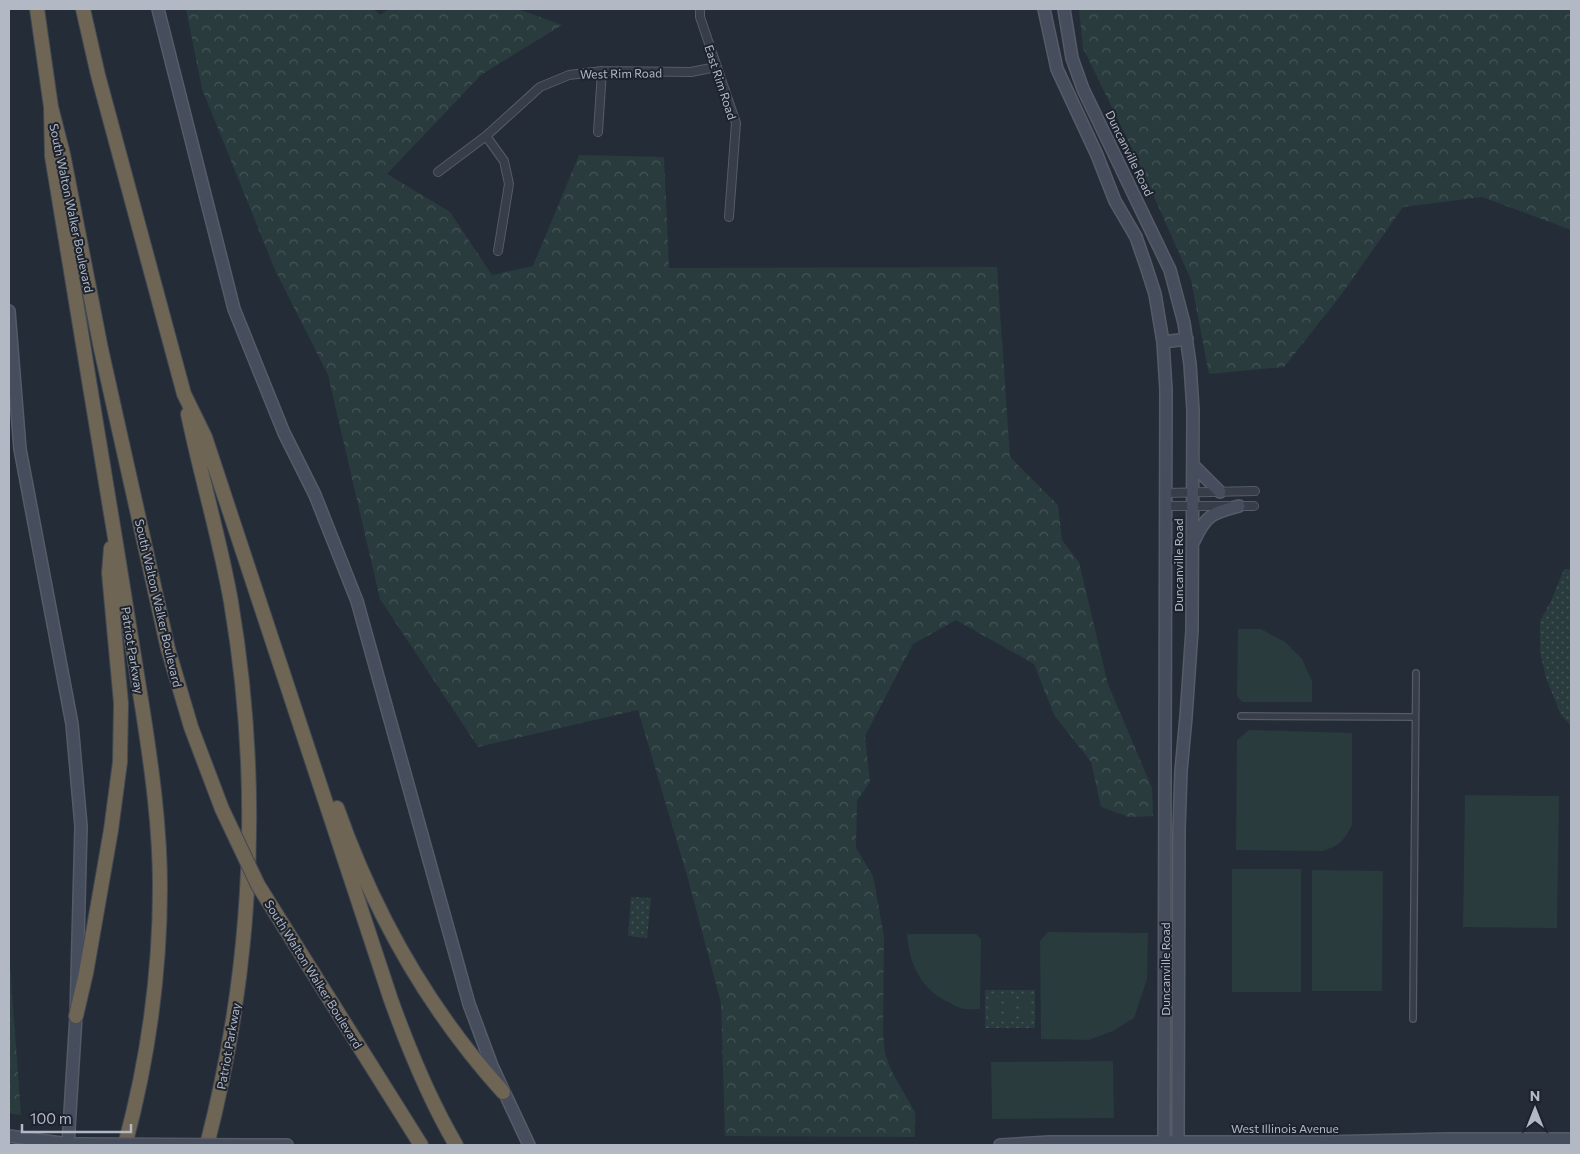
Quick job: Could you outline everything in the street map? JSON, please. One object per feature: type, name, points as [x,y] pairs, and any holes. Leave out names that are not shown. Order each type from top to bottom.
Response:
[{"type":"highway","name":"South Walton Walker Boulevard","points":[[37,9],[50,107],[63,154],[101,349],[168,649],[191,727],[222,809],[258,885],[421,1145]]},
{"type":"highway","points":[[83,9],[98,75],[184,394],[205,438],[396,1016],[432,1100],[456,1145]]},
{"type":"highway","name":"Patriot Parkway","points":[[50,107],[52,156],[152,771],[158,833],[160,885],[159,939],[148,1042],[138,1095],[125,1145]]},
{"type":"highway","name":"Patriot Parkway","points":[[184,394],[221,550],[236,638],[246,717],[250,814],[248,892],[239,987],[227,1058],[207,1145]]},
{"type":"highway","points":[[76,1016],[86,973],[111,830],[120,762],[120,676],[109,573],[112,523]]},
{"type":"highway","points":[[288,691],[311,735],[350,845],[389,929],[428,996],[477,1063],[503,1092]]},
{"type":"main road","points":[[158,9],[234,309],[284,433],[315,495],[357,602],[469,1004],[503,1092],[529,1145]]},
{"type":"main road","name":"Duncanville Road","points":[[1044,9],[1057,69],[1116,201],[1136,237],[1155,294],[1163,342],[1166,390],[1164,1144]]},
{"type":"main road","name":"Duncanville Road","points":[[1064,9],[1070,47],[1083,89],[1170,270],[1187,339],[1193,410],[1192,653],[1180,771],[1178,1144]]},
{"type":"main road","points":[[1053,53],[1070,47]]},
{"type":"main road","points":[[1116,201],[1133,192]]},
{"type":"main road","points":[[9,311],[20,449],[72,724],[81,826],[76,1016],[68,1145]]},
{"type":"main road","points":[[1163,342],[1187,339]]},
{"type":"main road","points":[[1193,465],[1220,492]]},
{"type":"main road","points":[[1192,545],[1202,523],[1218,512],[1239,506]]},
{"type":"main road","points":[[9,1136],[68,1145],[287,1145]]},
{"type":"main road","name":"West Illinois Avenue","points":[[1000,1145],[1049,1142],[1323,1144],[1571,1139]]},
{"type":"street","name":"East Rim Road","points":[[700,9],[700,17],[736,123],[729,217]]},
{"type":"street","name":"West Rim Road","points":[[438,172],[486,136],[540,87],[569,75],[602,71],[691,72],[716,67]]},
{"type":"street","points":[[598,132],[602,71]]},
{"type":"street","points":[[486,136],[504,161],[509,184],[498,251]]},
{"type":"street","points":[[1165,493],[1255,491]]},
{"type":"street","points":[[1165,506],[1254,506]]},
{"type":"street","points":[[1413,1019],[1416,672]]},
{"type":"street","points":[[1241,716],[1415,717]]},
{"type":"green space","points":[[186,9],[374,9],[380,15],[390,9],[518,9],[562,25],[481,75],[387,174],[450,212],[492,275],[533,266],[579,155],[664,157],[669,268],[997,267],[1010,457],[1058,505],[1062,540],[1079,562],[1108,684],[1152,788],[1153,816],[1129,817],[1101,807],[1091,762],[1054,715],[1034,664],[956,620],[913,644],[865,736],[870,782],[857,801],[856,848],[873,876],[884,936],[883,1034],[885,1054],[892,1072],[915,1112],[915,1137],[725,1136],[721,1003],[688,879],[638,710],[478,747],[380,599],[328,375],[275,270],[202,89]]},
{"type":"green space","points":[[1079,9],[1571,9],[1571,230],[1482,197],[1403,207],[1341,295],[1284,367],[1209,374],[1191,280],[1140,165],[1083,48]]},
{"type":"green space","points":[[1564,569],[1571,569],[1571,726],[1561,715],[1546,678],[1540,652],[1540,621],[1551,601]]},
{"type":"green space","points":[[1238,629],[1261,629],[1285,642],[1302,659],[1312,681],[1312,702],[1242,702],[1237,696]]},
{"type":"green space","points":[[1249,730],[1352,733],[1352,825],[1341,842],[1323,851],[1236,850],[1237,740]]},
{"type":"green space","points":[[1465,795],[1559,796],[1557,928],[1463,927]]},
{"type":"green space","points":[[1232,869],[1301,869],[1301,992],[1232,992]]},
{"type":"green space","points":[[1312,870],[1383,871],[1382,991],[1312,991]]},
{"type":"green space","points":[[631,897],[651,898],[647,938],[628,936]]},
{"type":"green space","points":[[1048,932],[1148,933],[1147,979],[1134,1018],[1113,1031],[1089,1040],[1041,1039],[1040,941]]},
{"type":"green space","points":[[907,934],[976,934],[981,939],[980,1009],[960,1008],[931,991],[918,975],[914,966],[910,956]]},
{"type":"green space","points":[[9,951],[21,1115],[9,1113]]},
{"type":"green space","points":[[985,990],[1035,990],[1035,1028],[985,1028]]},
{"type":"green space","points":[[1004,996],[1016,996],[1016,1022],[1004,1022]]},
{"type":"green space","points":[[1019,996],[1031,996],[1031,1022],[1019,1022]]},
{"type":"green space","points":[[988,997],[1000,997],[1000,1022],[988,1022]]},
{"type":"green space","points":[[1113,1061],[1114,1118],[992,1119],[991,1062]]}]
